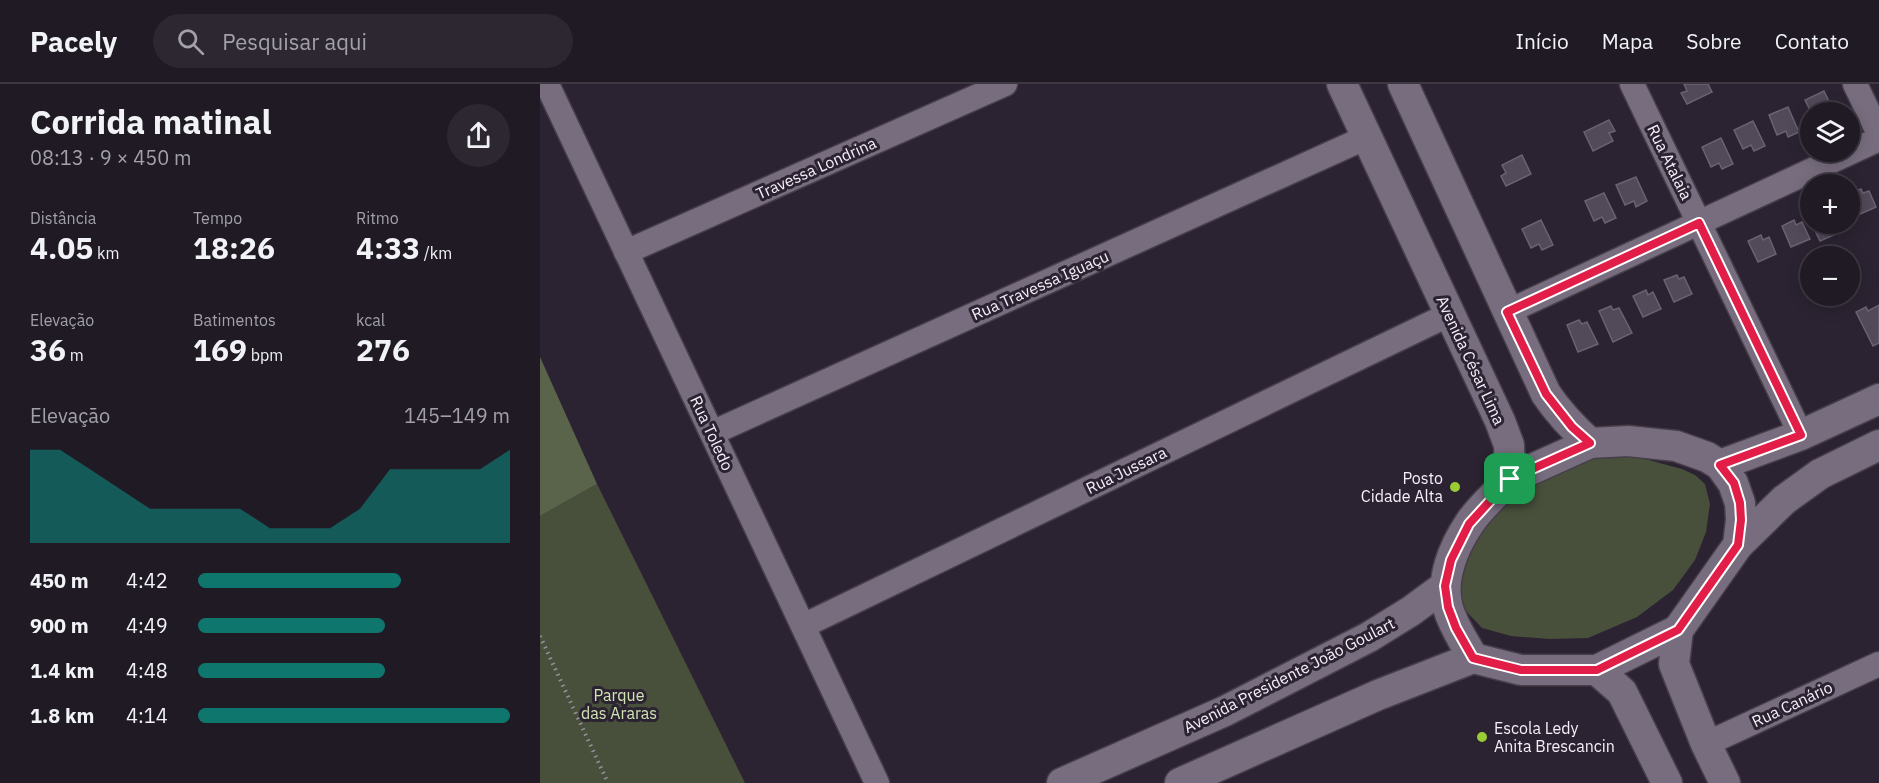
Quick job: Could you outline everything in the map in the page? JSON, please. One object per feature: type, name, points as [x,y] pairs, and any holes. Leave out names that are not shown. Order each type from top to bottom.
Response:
[{"type":"street","name":"Travessa Londrina","points":[[626,252],[1005,84]]},
{"type":"street","name":"Avenida César Lima","points":[[1342,84],[1500,422],[1509,445],[1510,479]]},
{"type":"street","points":[[1403,84],[1546,394],[1572,427],[1590,443]]},
{"type":"street","name":"Rua Atalaia","points":[[1632,84],[1801,435]]},
{"type":"street","points":[[1855,84],[1879,134]]},
{"type":"street","name":"Rua Toledo","points":[[555,87],[626,252],[877,783]]},
{"type":"street","name":"Rua Travessa Iguaçu","points":[[712,434],[1367,137]]},
{"type":"street","points":[[1507,312],[1879,139]]},
{"type":"street","name":"Rua Jussara","points":[[803,626],[1450,314]]},
{"type":"street","points":[[1720,465],[1801,435],[1879,399]]},
{"type":"street","points":[[1473,658],[1456,628],[1448,607],[1445,586],[1451,560],[1469,524],[1510,479],[1590,443],[1628,441],[1676,446],[1707,457],[1720,465],[1734,483],[1740,503],[1741,520],[1738,545]]},
{"type":"street","points":[[1725,783],[1706,744],[1674,664],[1678,630],[1738,545],[1784,500],[1820,474],[1879,445]]},
{"type":"street","name":"Avenida Presidente João Goulart","points":[[1062,783],[1236,706],[1369,637],[1411,611],[1445,586]]},
{"type":"street","points":[[1180,783],[1378,695],[1473,658],[1521,670],[1597,670],[1678,630]]},
{"type":"street","name":"Rua Canário","points":[[1706,744],[1879,664]]},
{"type":"street","points":[[1597,670],[1622,692],[1667,783]]},
{"type":"path","points":[[540,636],[608,783]]},
{"type":"green space","points":[[540,357],[597,484],[540,516]]},
{"type":"green space","points":[[1587,455],[1630,455],[1682,469],[1695,475],[1705,484],[1710,504],[1706,532],[1695,560],[1673,590],[1637,617],[1588,638],[1550,639],[1511,636],[1482,628],[1464,609],[1457,583],[1467,547],[1518,487]]},
{"type":"green space","name":"Parque das Araras","points":[[597,484],[745,783],[540,783],[540,516]]},
{"type":"building","points":[[1684,84],[1708,84],[1712,92],[1687,104],[1681,93],[1687,91]]},
{"type":"building","points":[[1824,91],[1829,102],[1806,102],[1805,100]]},
{"type":"building","points":[[1788,107],[1799,132],[1788,137],[1786,131],[1777,135],[1769,115]]},
{"type":"building","points":[[1609,120],[1615,131],[1609,133],[1613,141],[1593,151],[1584,132]]},
{"type":"building","points":[[1753,121],[1765,146],[1754,151],[1751,145],[1743,149],[1734,130]]},
{"type":"building","points":[[1721,138],[1733,164],[1722,169],[1719,163],[1711,167],[1702,147]]},
{"type":"building","points":[[1522,155],[1531,174],[1506,186],[1501,176],[1506,173],[1502,165]]},
{"type":"building","points":[[1636,177],[1647,201],[1636,207],[1634,201],[1625,205],[1616,185]]},
{"type":"building","points":[[1860,189],[1863,193],[1869,191],[1876,207],[1860,214]]},
{"type":"building","points":[[1604,193],[1616,218],[1605,223],[1602,217],[1594,221],[1585,201]]},
{"type":"building","points":[[1541,220],[1553,245],[1542,250],[1539,244],[1531,248],[1522,229]]},
{"type":"building","points":[[1794,220],[1796,225],[1800,223],[1800,234],[1808,234],[1810,239],[1791,247],[1782,226]]},
{"type":"building","points":[[1817,234],[1836,234],[1820,241]]},
{"type":"building","points":[[1761,235],[1763,240],[1769,237],[1776,254],[1758,262],[1748,241]]},
{"type":"building","points":[[1677,275],[1679,279],[1684,277],[1692,294],[1674,302],[1664,280]]},
{"type":"building","points":[[1646,290],[1648,295],[1653,292],[1661,309],[1643,317],[1633,296]]},
{"type":"building","points":[[1879,305],[1879,343],[1873,346],[1856,312],[1866,307],[1868,311]]},
{"type":"building","points":[[1611,306],[1613,310],[1619,308],[1632,333],[1613,342],[1599,311]]},
{"type":"building","points":[[1579,320],[1582,324],[1587,322],[1598,344],[1578,352],[1567,325]]},
{"type":"place","name":"Posto Cidade Alta","points":[[1455,487]]},
{"type":"place","name":"Escola Ledy Anita Brescancin","points":[[1482,737]]},
{"type":"route","points":[[1699,223],[1801,435],[1720,465],[1734,483],[1740,503],[1741,520],[1738,545],[1678,630],[1597,670],[1521,670],[1473,658],[1456,628],[1448,607],[1445,586],[1451,560],[1469,524],[1510,479],[1590,443],[1558,412],[1546,394],[1507,312],[1699,223]]}]
